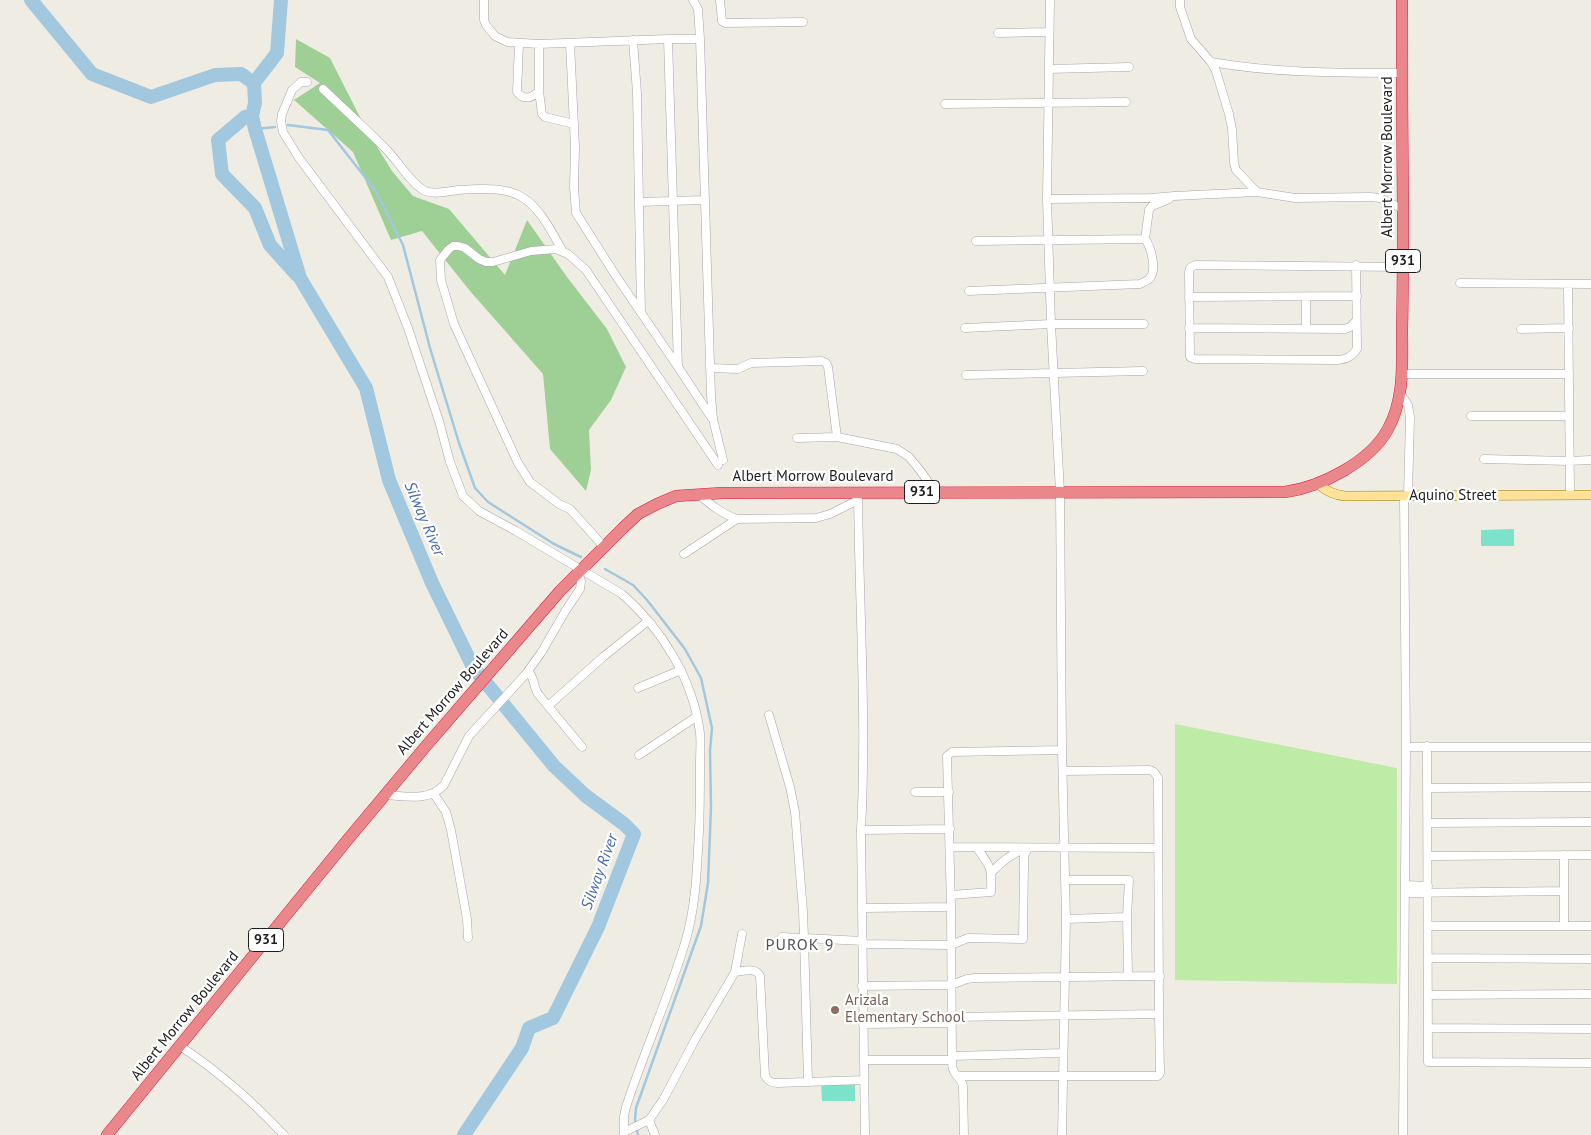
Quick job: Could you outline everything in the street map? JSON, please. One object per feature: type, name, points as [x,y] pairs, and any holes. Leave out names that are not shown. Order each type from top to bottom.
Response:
[{"type":"highway","name":"Albert Morrow Boulevard","points":[[107,1135],[384,795],[560,591],[638,514],[650,507],[676,496],[698,494],[858,496],[931,492],[1285,492],[1318,484],[1368,453],[1380,441],[1393,418],[1397,408],[1402,374],[1402,0]]},
{"type":"main road","name":"Aquino Street","points":[[1318,484],[1332,493],[1345,496],[1591,495]]},
{"type":"street","points":[[484,0],[484,20],[490,32],[501,40],[519,44],[700,39]]},
{"type":"street","points":[[693,0],[698,8]]},
{"type":"street","points":[[323,89],[387,150],[420,188],[432,193],[492,188],[510,191],[521,196],[540,212],[562,250],[586,270],[720,463],[713,419],[710,368],[698,8],[700,0]]},
{"type":"street","points":[[720,0],[721,18],[725,23],[803,22]]},
{"type":"street","points":[[1050,0],[1048,199],[1053,373],[1060,492],[1062,750],[1066,919],[1065,1015],[1062,1053],[1062,1135]]},
{"type":"street","points":[[1180,0],[1180,7],[1191,39],[1211,62],[1216,71],[1229,114],[1236,170],[1257,192]]},
{"type":"street","points":[[998,33],[1049,32]]},
{"type":"street","points":[[668,39],[678,367]]},
{"type":"street","points":[[633,40],[637,93],[641,313]]},
{"type":"street","points":[[570,43],[576,213],[713,419]]},
{"type":"street","points":[[519,44],[517,92],[524,98],[530,98],[539,91]]},
{"type":"street","points":[[539,44],[539,91],[542,114],[545,117],[574,124]]},
{"type":"street","points":[[1211,62],[1302,72],[1402,73]]},
{"type":"street","points":[[1050,70],[1129,67]]},
{"type":"street","points":[[307,82],[301,82],[292,90],[282,114],[283,132],[299,158],[388,277],[408,328],[439,421],[450,462],[463,496],[479,511],[516,531],[580,572],[622,594],[661,637],[681,670],[691,696],[700,733],[697,877],[685,943],[626,1107],[624,1116],[630,1130],[649,1120],[663,1100],[696,1038],[736,972],[742,934]]},
{"type":"street","points":[[945,104],[1126,102]]},
{"type":"street","points":[[1048,199],[1151,198],[1257,192],[1295,198],[1380,198],[1402,210]]},
{"type":"street","points":[[1145,239],[1149,210],[1152,206],[1174,196]]},
{"type":"street","points":[[640,202],[704,200]]},
{"type":"street","points":[[968,291],[1140,284],[1150,280],[1153,274],[1150,244],[1145,239],[976,241]]},
{"type":"street","points":[[562,250],[531,251],[486,262],[465,248],[453,246],[440,260],[441,280],[454,324],[523,473],[530,482],[559,504],[570,509],[604,547]]},
{"type":"street","points":[[1356,265],[1357,349],[1347,359],[1192,358],[1189,354],[1189,272],[1190,268],[1195,265],[1356,265],[1403,266]]},
{"type":"street","points":[[1460,283],[1591,284]]},
{"type":"street","points":[[1568,284],[1570,495]]},
{"type":"street","points":[[1189,297],[1357,296]]},
{"type":"street","points":[[1306,297],[1306,328]]},
{"type":"street","points":[[1189,328],[1345,329],[1356,321]]},
{"type":"street","points":[[965,328],[1051,324],[1144,324]]},
{"type":"street","points":[[1521,329],[1569,328]]},
{"type":"street","points":[[671,357],[678,349]]},
{"type":"street","points":[[710,368],[738,369],[751,363],[822,361],[826,363],[837,437]]},
{"type":"street","points":[[966,375],[1143,371]]},
{"type":"street","points":[[1402,374],[1569,374]]},
{"type":"street","points":[[1400,393],[1408,405],[1410,417],[1406,496],[1403,1135]]},
{"type":"street","points":[[1471,416],[1569,416]]},
{"type":"street","points":[[797,438],[837,437],[897,449],[909,456],[920,469],[927,480],[931,492]]},
{"type":"street","points":[[1484,459],[1591,460]]},
{"type":"street","points":[[698,494],[719,510],[737,519],[816,518],[830,514],[858,496]]},
{"type":"street","points":[[858,496],[862,668],[862,986],[865,1135]]},
{"type":"street","points":[[684,554],[737,519]]},
{"type":"street","points":[[384,795],[418,797],[434,794],[440,790],[448,780],[464,743],[475,728],[527,673],[541,653],[580,589],[580,572]]},
{"type":"street","points":[[548,706],[603,657],[648,621]]},
{"type":"street","points":[[638,688],[681,670]]},
{"type":"street","points":[[527,673],[534,679],[535,688],[548,706],[582,747]]},
{"type":"street","points":[[769,715],[790,787],[795,812],[804,911],[808,1082]]},
{"type":"street","points":[[639,756],[696,717]]},
{"type":"street","points":[[1427,746],[1428,1062],[1591,1063]]},
{"type":"street","points":[[1406,747],[1591,747]]},
{"type":"street","points":[[964,1135],[963,1086],[961,1080],[952,1069],[950,829],[947,756],[952,752],[1062,750]]},
{"type":"street","points":[[957,1076],[1160,1075],[1158,778],[1150,770],[1063,771]]},
{"type":"street","points":[[1428,788],[1591,787]]},
{"type":"street","points":[[914,792],[949,792]]},
{"type":"street","points":[[434,794],[446,812],[451,830],[467,920],[468,938]]},
{"type":"street","points":[[1428,823],[1591,822]]},
{"type":"street","points":[[861,830],[950,829]]},
{"type":"street","points":[[950,847],[1158,848]]},
{"type":"street","points":[[951,895],[991,892],[992,872],[990,865],[977,848]]},
{"type":"street","points":[[782,937],[951,945],[968,938],[1023,938],[1024,856],[1028,848]]},
{"type":"street","points":[[992,872],[1001,862],[1014,853],[1028,848]]},
{"type":"street","points":[[1564,855],[1564,926]]},
{"type":"street","points":[[1428,856],[1591,855]]},
{"type":"street","points":[[1065,880],[1128,880],[1128,976]]},
{"type":"street","points":[[1404,889],[1564,891]]},
{"type":"street","points":[[863,908],[951,907]]},
{"type":"street","points":[[1066,919],[1127,917]]},
{"type":"street","points":[[1428,926],[1591,926]]},
{"type":"street","points":[[1428,958],[1591,959]]},
{"type":"street","points":[[736,972],[755,970],[760,976],[765,1076],[771,1083],[864,1080]]},
{"type":"street","points":[[862,986],[951,985],[970,978],[1160,976]]},
{"type":"street","points":[[1428,996],[1591,994]]},
{"type":"street","points":[[863,1024],[1065,1015],[1159,1014]]},
{"type":"street","points":[[1428,1028],[1591,1029]]},
{"type":"street","points":[[180,1046],[221,1076],[284,1135]]},
{"type":"street","points":[[864,1060],[1062,1053]]},
{"type":"street","points":[[649,1120],[655,1135]]},
{"type":"green space","points":[[296,39],[330,58],[365,127],[392,171],[413,196],[449,209],[505,275],[527,220],[607,329],[626,367],[611,400],[589,430],[591,470],[586,491],[550,449],[543,374],[470,291],[422,231],[391,240],[353,152],[294,100],[320,83],[295,67]]},
{"type":"green space","points":[[1514,529],[1514,546],[1481,546],[1481,530]]},
{"type":"green space","points":[[1175,724],[1397,768],[1397,984],[1175,980]]},
{"type":"green space","points":[[821,1083],[855,1083],[855,1101],[822,1101]]},
{"type":"waterway","name":"Silway River","points":[[31,0],[92,74],[151,97],[215,75],[241,74],[254,83],[255,103],[252,116],[255,129],[300,278],[366,388],[389,480],[432,583],[473,667],[554,766],[586,796],[624,824],[634,834],[598,927],[553,1018],[529,1028],[522,1048],[464,1135]]},
{"type":"waterway","points":[[254,83],[277,53],[281,0]]},
{"type":"waterway","points":[[252,116],[245,117],[218,140],[222,174],[255,208],[270,245],[297,275]]},
{"type":"waterway","points":[[288,125],[328,130],[375,190],[403,245],[430,348],[475,488],[488,502],[554,544],[581,557]]},
{"type":"waterway","points":[[255,129],[275,127]]},
{"type":"waterway","points":[[605,569],[633,585],[685,649],[701,678],[712,728],[708,883],[701,926],[636,1108],[635,1120],[638,1135]]},
{"type":"place","name":"Arizala Elementary School","points":[[835,1010]]},
{"type":"district","name":"PUROK 9","points":[[800,945]]}]
